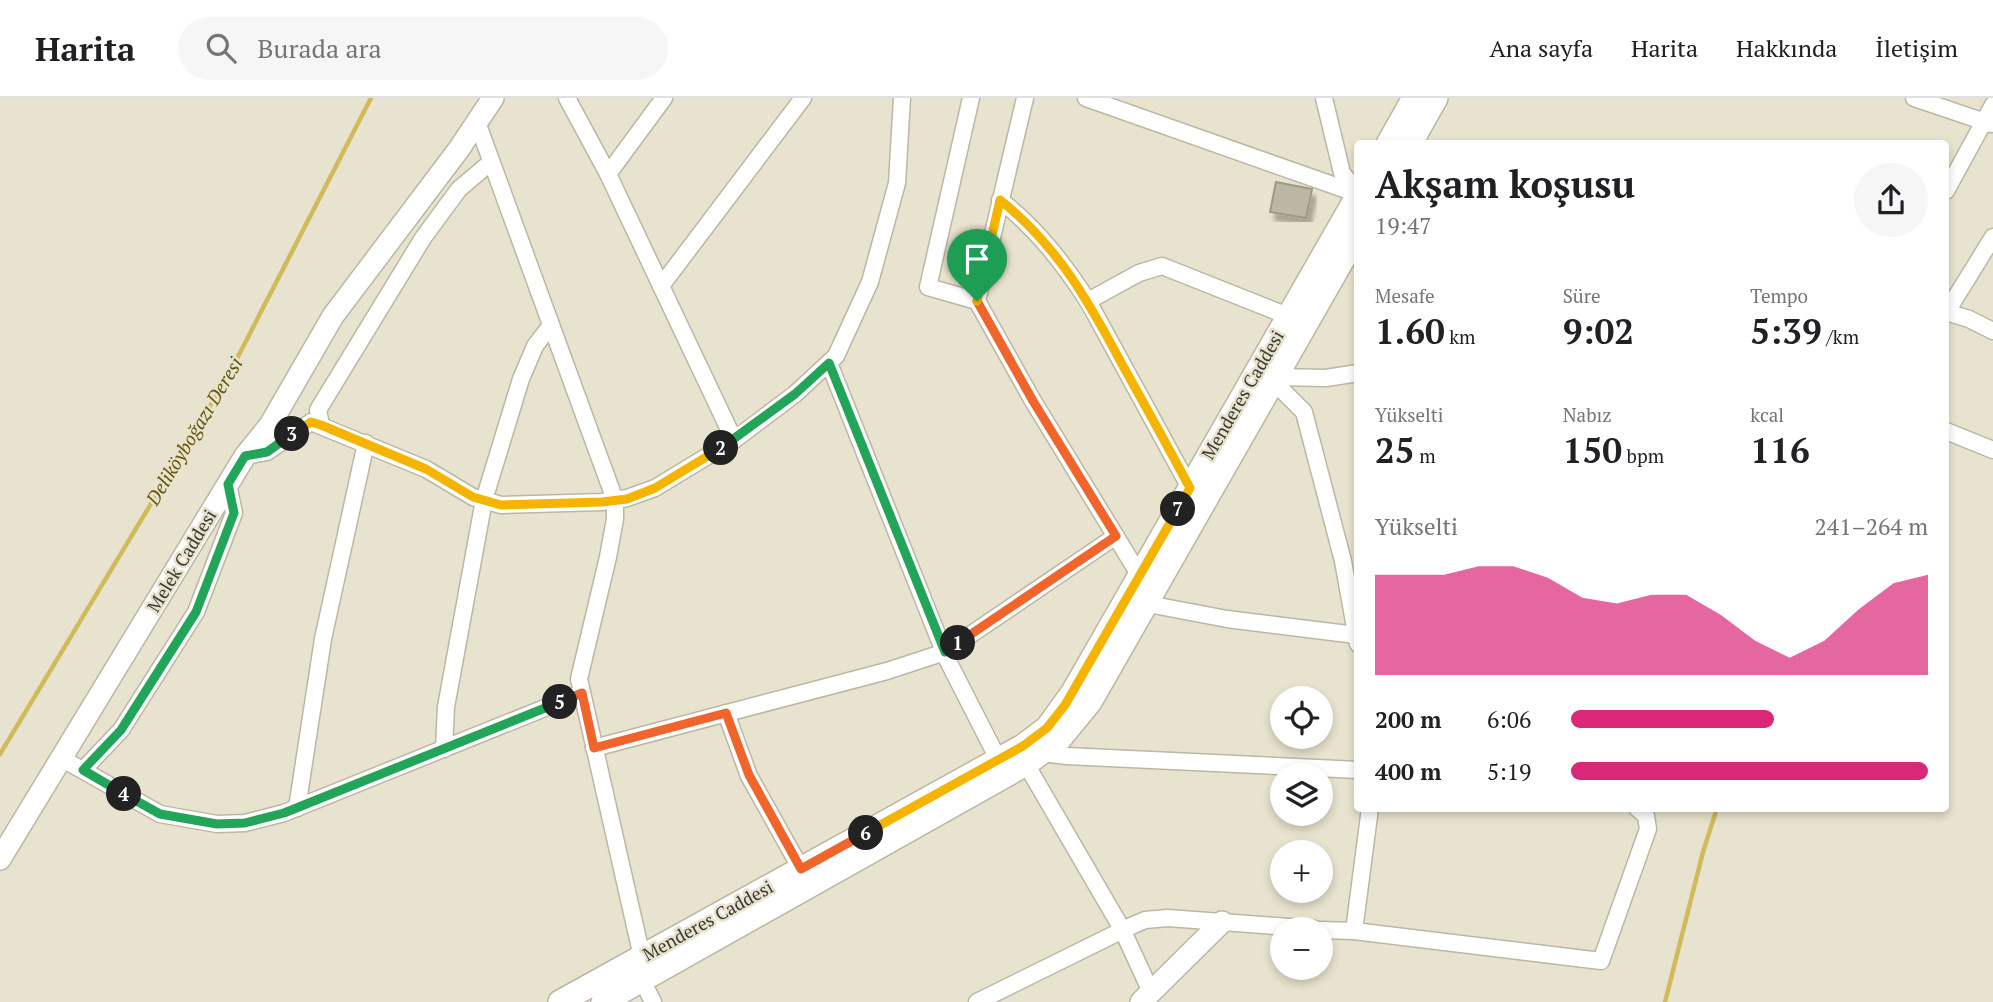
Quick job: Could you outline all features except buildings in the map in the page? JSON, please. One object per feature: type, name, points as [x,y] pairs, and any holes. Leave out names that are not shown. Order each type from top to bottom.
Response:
[{"type":"main road","points":[[1390,140],[1414,98]]},
{"type":"main road","points":[[1412,140],[1436,98]]},
{"type":"main road","name":"Menderes Caddesi","points":[[603,1002],[642,969],[801,869],[1035,738],[1058,715],[1354,201]]},
{"type":"main road","name":"Menderes Caddesi","points":[[560,1002],[642,969],[1034,758],[1070,729],[1090,702],[1148,604],[1354,240]]},
{"type":"street","name":"Melek Caddesi","points":[[0,859],[245,456],[270,425],[334,316],[493,98]]},
{"type":"street","points":[[567,98],[608,174],[734,440]]},
{"type":"street","points":[[608,174],[664,98]]},
{"type":"street","points":[[662,286],[803,98]]},
{"type":"street","points":[[245,456],[267,452],[311,422],[426,469],[473,497],[501,505],[615,500],[655,488],[734,440],[795,394],[836,356],[870,282],[897,183],[902,98]]},
{"type":"street","points":[[971,98],[928,287],[977,301]]},
{"type":"street","points":[[1025,98],[977,301],[1033,401],[1140,576]]},
{"type":"street","points":[[1086,98],[1354,193]]},
{"type":"street","points":[[1324,98],[1342,173],[1354,189]]},
{"type":"street","points":[[1914,98],[1988,123]]},
{"type":"street","points":[[1949,186],[1988,123],[1993,105]]},
{"type":"street","points":[[477,122],[615,500],[615,519],[608,557],[579,678],[642,969],[653,1002]]},
{"type":"street","points":[[321,425],[318,410],[423,238],[459,189],[491,162]]},
{"type":"street","points":[[1000,200],[1024,219],[1060,258],[1088,301],[1190,488]]},
{"type":"street","points":[[1949,308],[1993,237]]},
{"type":"street","points":[[1088,301],[1139,273],[1162,266],[1288,316]]},
{"type":"street","points":[[1949,314],[1969,319],[1993,331]]},
{"type":"street","points":[[444,749],[446,707],[484,500],[521,379],[535,346],[551,325]]},
{"type":"street","points":[[829,363],[945,652],[998,760]]},
{"type":"street","points":[[1274,379],[1326,378],[1354,374]]},
{"type":"street","points":[[1274,379],[1304,412],[1343,561],[1354,623]]},
{"type":"street","points":[[1949,432],[1993,450]]},
{"type":"street","points":[[297,808],[323,639],[366,443]]},
{"type":"street","points":[[83,770],[121,730],[196,612],[234,513],[228,484]]},
{"type":"street","points":[[594,748],[887,671],[945,652],[1116,536]]},
{"type":"street","points":[[1148,604],[1354,640]]},
{"type":"street","points":[[61,758],[160,814],[217,824],[245,823],[297,808],[582,693]]},
{"type":"street","points":[[726,713],[749,775],[801,869]]},
{"type":"street","points":[[1222,922],[1146,997],[1122,929],[1034,758],[1067,756],[1354,770]]},
{"type":"street","points":[[1354,931],[1369,812]]},
{"type":"street","points":[[1333,930],[1601,961],[1648,829],[1646,816],[1642,812]]},
{"type":"street","points":[[976,1002],[1122,929],[1146,920],[1168,918],[1270,926]]},
{"type":"waterway","name":"Deliköyboğazı Deresi","points":[[0,754],[228,376],[371,98]]},
{"type":"waterway","points":[[1665,1002],[1716,812]]},
{"type":"route","points":[[1000,200],[1024,219],[1060,258],[1088,301],[1190,488],[1073,692],[1047,728],[1023,746],[801,869],[749,775],[726,713],[594,748],[582,693],[284,813],[245,823],[217,824],[160,814],[83,770],[121,730],[196,612],[234,513],[228,484],[245,456],[267,452],[311,422],[426,469],[473,497],[501,505],[602,502],[627,499],[686,471],[734,440],[795,394],[829,363],[945,652],[1116,536],[1033,401],[977,301],[1000,200]]}]
